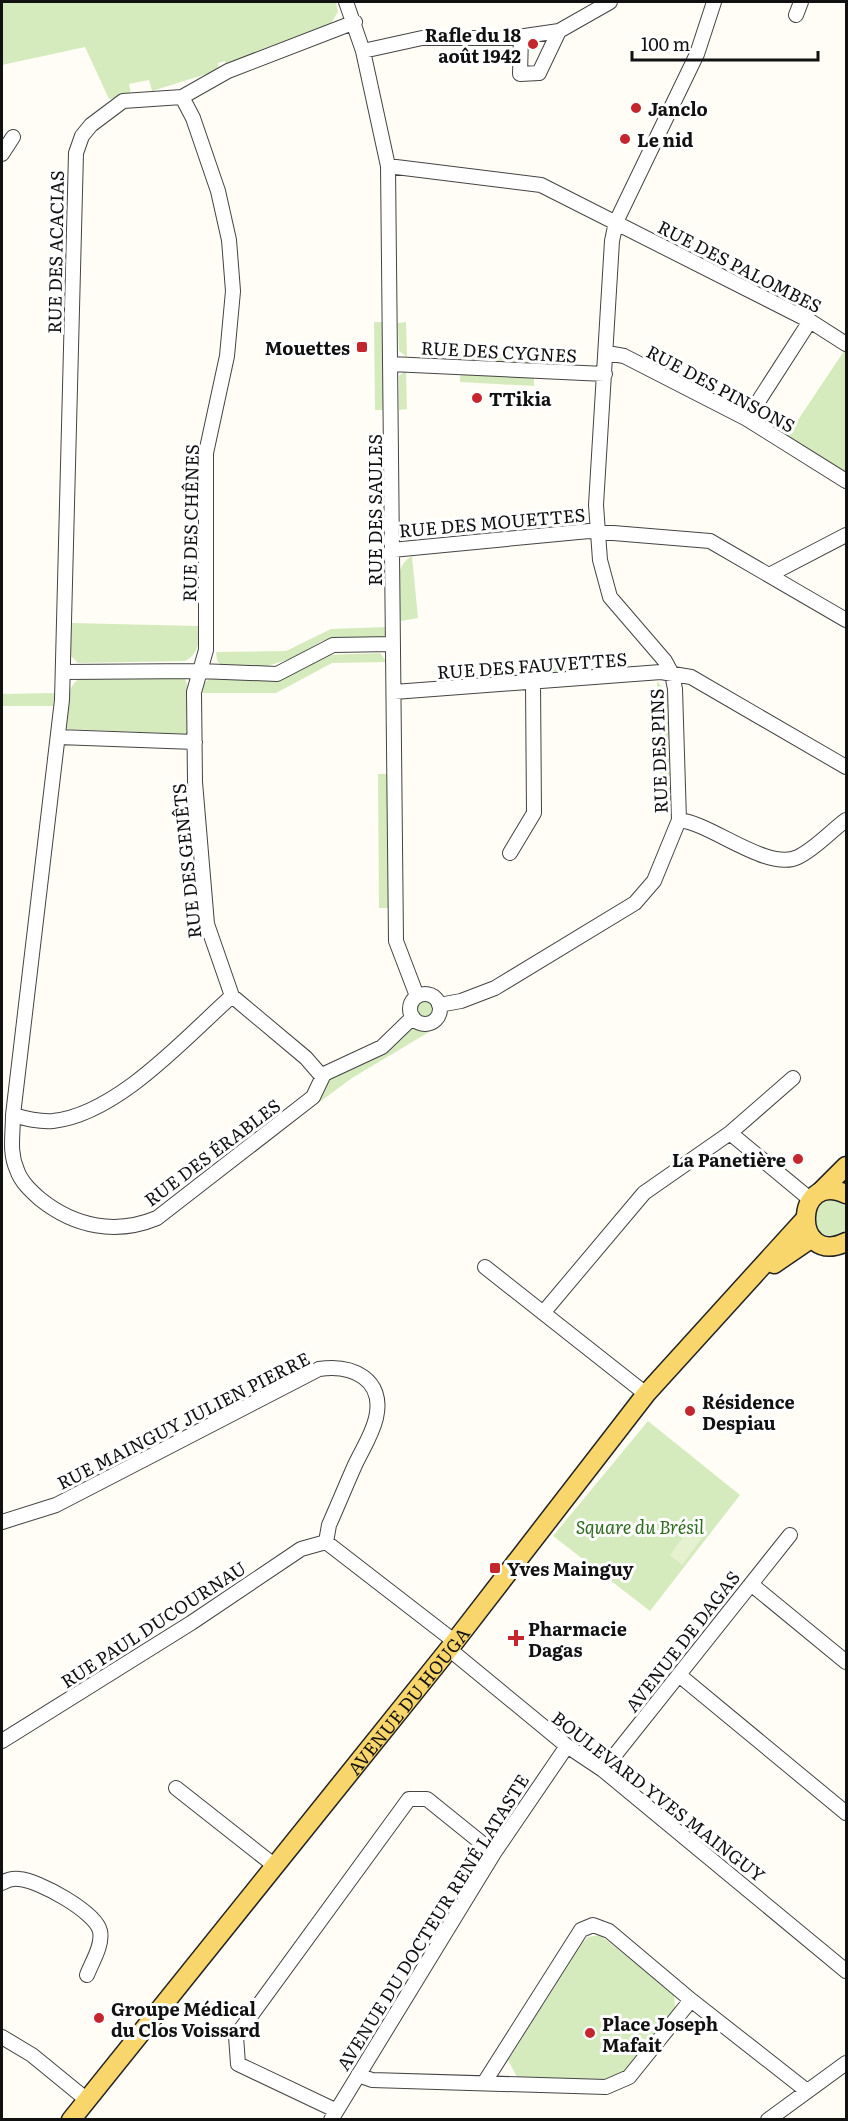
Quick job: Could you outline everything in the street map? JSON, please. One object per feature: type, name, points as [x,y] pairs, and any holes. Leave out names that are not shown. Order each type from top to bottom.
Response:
[{"type":"main road","points":[[750,1283],[777,1248],[804,1220],[815,1196],[846,1166]]},
{"type":"main road","points":[[815,1196],[833,1189],[846,1194]]},
{"type":"main road","points":[[804,1220],[812,1238],[828,1246],[846,1242]]},
{"type":"main road","points":[[750,1283],[812,1238]]},
{"type":"main road","name":"AVENUE DU HOUGA","points":[[71,2120],[452,1645],[646,1394],[750,1283]]},
{"type":"street","name":"RUE DES SAULES","points":[[346,2],[355,22]]},
{"type":"street","name":"RUE DES SAULES","points":[[352,2],[387,166],[392,364],[396,941],[417,996]]},
{"type":"street","points":[[363,51],[422,38],[521,36],[560,31],[610,2]]},
{"type":"street","name":"RUE DES PINS","points":[[439,1005],[479,996],[495,988],[635,903],[654,882],[679,820],[675,689],[672,674],[650,641],[610,597],[600,560],[596,531],[612,241],[616,222],[697,54],[714,2]]},
{"type":"street","points":[[796,15],[801,2]]},
{"type":"street","name":"RUE DES ACACIAS","points":[[64,672],[76,153],[82,136],[91,125],[123,101],[182,97],[228,71],[355,22]]},
{"type":"street","points":[[521,36],[520,74],[539,74],[560,31]]},
{"type":"street","name":"RUE DES CHÊNES","points":[[182,97],[193,118],[218,191],[229,240],[232,275],[232,313],[227,356],[206,453],[206,650],[199,671]]},
{"type":"street","points":[[2,154],[13,136]]},
{"type":"street","name":"RUE DES PALOMBES","points":[[387,166],[541,185],[810,321],[846,344]]},
{"type":"street","points":[[747,418],[810,321]]},
{"type":"street","name":"RUE DES PINSONS","points":[[607,353],[624,356],[747,418],[846,481]]},
{"type":"street","name":"RUE DES CYGNES","points":[[392,364],[605,374]]},
{"type":"street","name":"RUE DES MOUETTES","points":[[392,550],[596,531],[710,541],[771,574],[846,620]]},
{"type":"street","points":[[771,574],[846,535]]},
{"type":"street","points":[[64,672],[199,671],[277,674],[333,645],[393,644]]},
{"type":"street","name":"RUE DES GENÊTS","points":[[199,671],[194,692],[195,783],[207,924],[232,996]]},
{"type":"street","name":"RUE DES ÉRABLES","points":[[64,672],[13,1115],[10,1148],[17,1172],[38,1197],[58,1214],[82,1224],[108,1227],[138,1226],[157,1218],[313,1097],[324,1074]]},
{"type":"street","name":"RUE DES FAUVETTES","points":[[394,692],[661,672],[691,677],[846,767]]},
{"type":"street","points":[[510,853],[534,813],[533,683]]},
{"type":"street","points":[[58,737],[195,742]]},
{"type":"street","points":[[679,820],[768,856],[788,860],[798,857],[846,820]]},
{"type":"street","points":[[430,995],[439,1005],[439,1014],[433,1021],[420,1023],[413,1017],[411,1004],[417,996],[430,995]]},
{"type":"street","points":[[13,1115],[36,1121],[56,1120],[101,1104],[139,1081],[232,996],[306,1058],[319,1073],[324,1074],[382,1047],[413,1017]]},
{"type":"street","points":[[543,1313],[644,1193],[730,1133],[793,1078]]},
{"type":"street","points":[[730,1133],[815,1196]]},
{"type":"street","points":[[485,1267],[646,1394]]},
{"type":"street","name":"RUE MAINGUY JULIEN PIERRE","points":[[2,1522],[56,1505],[319,1369],[338,1366],[352,1370],[366,1379],[377,1396],[376,1418],[330,1525],[326,1542]]},
{"type":"street","name":"AVENUE DE DAGAS","points":[[603,1770],[790,1535]]},
{"type":"street","points":[[326,1542],[452,1645]]},
{"type":"street","name":"RUE PAUL DUCOURNAU","points":[[2,1741],[191,1623],[301,1549],[326,1542]]},
{"type":"street","points":[[751,1584],[846,1662]]},
{"type":"street","name":"BOULEVARD YVES MAINGUY","points":[[452,1645],[567,1746],[603,1770],[846,1971]]},
{"type":"street","points":[[678,1675],[846,1813]]},
{"type":"street","name":"AVENUE DU DOCTEUR RENÉ LATASTE","points":[[333,2115],[494,1854],[567,1746]]},
{"type":"street","points":[[176,1788],[275,1866]]},
{"type":"street","points":[[333,2115],[238,2064],[236,2036],[409,1799],[428,1799],[494,1854]]},
{"type":"street","points":[[2,1883],[21,1879],[90,1914],[100,1929],[101,1938],[87,1975]]},
{"type":"street","points":[[484,2083],[581,1930],[593,1925],[609,1931],[691,2000],[807,2091]]},
{"type":"street","points":[[358,2074],[372,2080],[606,2087],[629,2077],[691,2000]]},
{"type":"street","points":[[2,2037],[32,2055],[87,2100]]},
{"type":"street","points":[[768,2120],[846,2063]]},
{"type":"green space","points":[[2,2],[336,2],[338,12],[331,23],[227,68],[225,61],[218,63],[219,70],[152,91],[149,80],[129,84],[131,95],[109,99],[85,47],[2,65]]},
{"type":"green space","points":[[374,322],[383,322],[384,410],[375,410]]},
{"type":"green space","points":[[406,322],[407,357],[399,351],[398,323]]},
{"type":"green space","points":[[844,351],[846,352],[846,472],[788,435]]},
{"type":"green space","points":[[460,352],[534,356],[534,363],[460,359]]},
{"type":"green space","points":[[406,370],[407,409],[399,410],[399,376]]},
{"type":"green space","points":[[460,373],[534,377],[534,386],[460,382]]},
{"type":"green space","points":[[412,556],[418,618],[401,621],[399,576],[405,561]]},
{"type":"green space","points":[[71,623],[199,626],[199,642],[194,654],[185,661],[78,663],[69,654]]},
{"type":"green space","points":[[386,627],[386,635],[381,638],[322,641],[293,658],[264,667],[221,665],[217,661],[216,652],[286,651],[331,629]]},
{"type":"green space","points":[[380,653],[387,662],[332,663],[276,693],[202,693],[204,683],[211,678],[276,681],[325,655]]},
{"type":"green space","points":[[568,664],[569,674],[492,679],[491,670]]},
{"type":"green space","points":[[178,677],[185,679],[187,684],[188,734],[67,729],[69,693],[81,678]]},
{"type":"green space","points":[[657,681],[669,695],[672,812],[662,812]]},
{"type":"green space","points":[[55,693],[53,706],[2,706],[2,694]]},
{"type":"green space","points":[[378,774],[388,774],[389,908],[379,908]]},
{"type":"green space","points":[[421,1000],[429,1000],[434,1005],[432,1016],[421,1018],[416,1013],[416,1005]]},
{"type":"green space","points":[[416,1026],[423,1027],[429,1032],[352,1078],[313,1107],[330,1076],[381,1054]]},
{"type":"green space","points":[[832,1194],[846,1202],[846,1230],[837,1237],[816,1233],[811,1208]]},
{"type":"green space","name":"Square du Brésil","points":[[648,1421],[740,1495],[650,1611],[553,1536]]},
{"type":"green space","points":[[690,1528],[702,1538],[682,1565],[670,1555]]},
{"type":"green space","name":"Place Joseph Mafait","points":[[600,1935],[674,1994],[675,2008],[639,2056],[614,2077],[581,2081],[517,2077],[508,2060],[583,1942],[588,1937]]},
{"type":"place","name":"Rafle du 18 août 1942","points":[[533,44]]},
{"type":"place","name":"Janclo","points":[[636,108]]},
{"type":"place","name":"Le nid","points":[[625,139]]},
{"type":"place","name":"Mouettes","points":[[362,347]]},
{"type":"place","name":"TTikia","points":[[477,398]]},
{"type":"place","name":"La Panetière","points":[[798,1159]]},
{"type":"place","name":"Résidence Despiau","points":[[690,1411]]},
{"type":"place","name":"Yves Mainguy","points":[[495,1568]]},
{"type":"place","name":"Pharmacie Dagas","points":[[516,1638]]},
{"type":"place","name":"Groupe Médical du Clos Voissard","points":[[99,2018]]},
{"type":"place","name":"Place Joseph Mafait","points":[[590,2033]]}]
